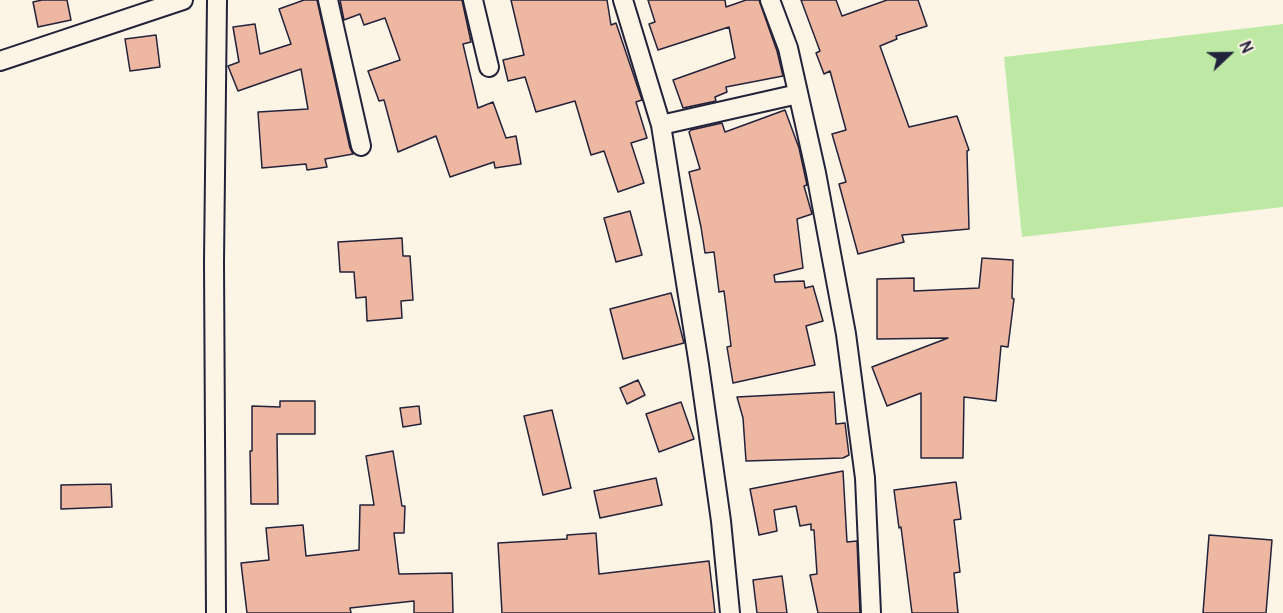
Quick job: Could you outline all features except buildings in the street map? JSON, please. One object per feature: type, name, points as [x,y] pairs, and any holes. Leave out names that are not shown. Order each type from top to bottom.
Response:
[{"type":"street","points":[[0,61],[183,0]]},
{"type":"street","points":[[216,613],[214,262],[217,0]]},
{"type":"street","points":[[328,0],[361,146]]},
{"type":"street","points":[[473,0],[489,67]]},
{"type":"street","points":[[623,0],[661,125],[699,365],[721,521],[730,613]]},
{"type":"street","points":[[770,0],[788,48],[818,184],[846,334],[865,478],[871,613]]},
{"type":"street","points":[[661,125],[798,94]]},
{"type":"green space","points":[[1283,24],[1283,207],[1022,237],[1004,57]]}]
